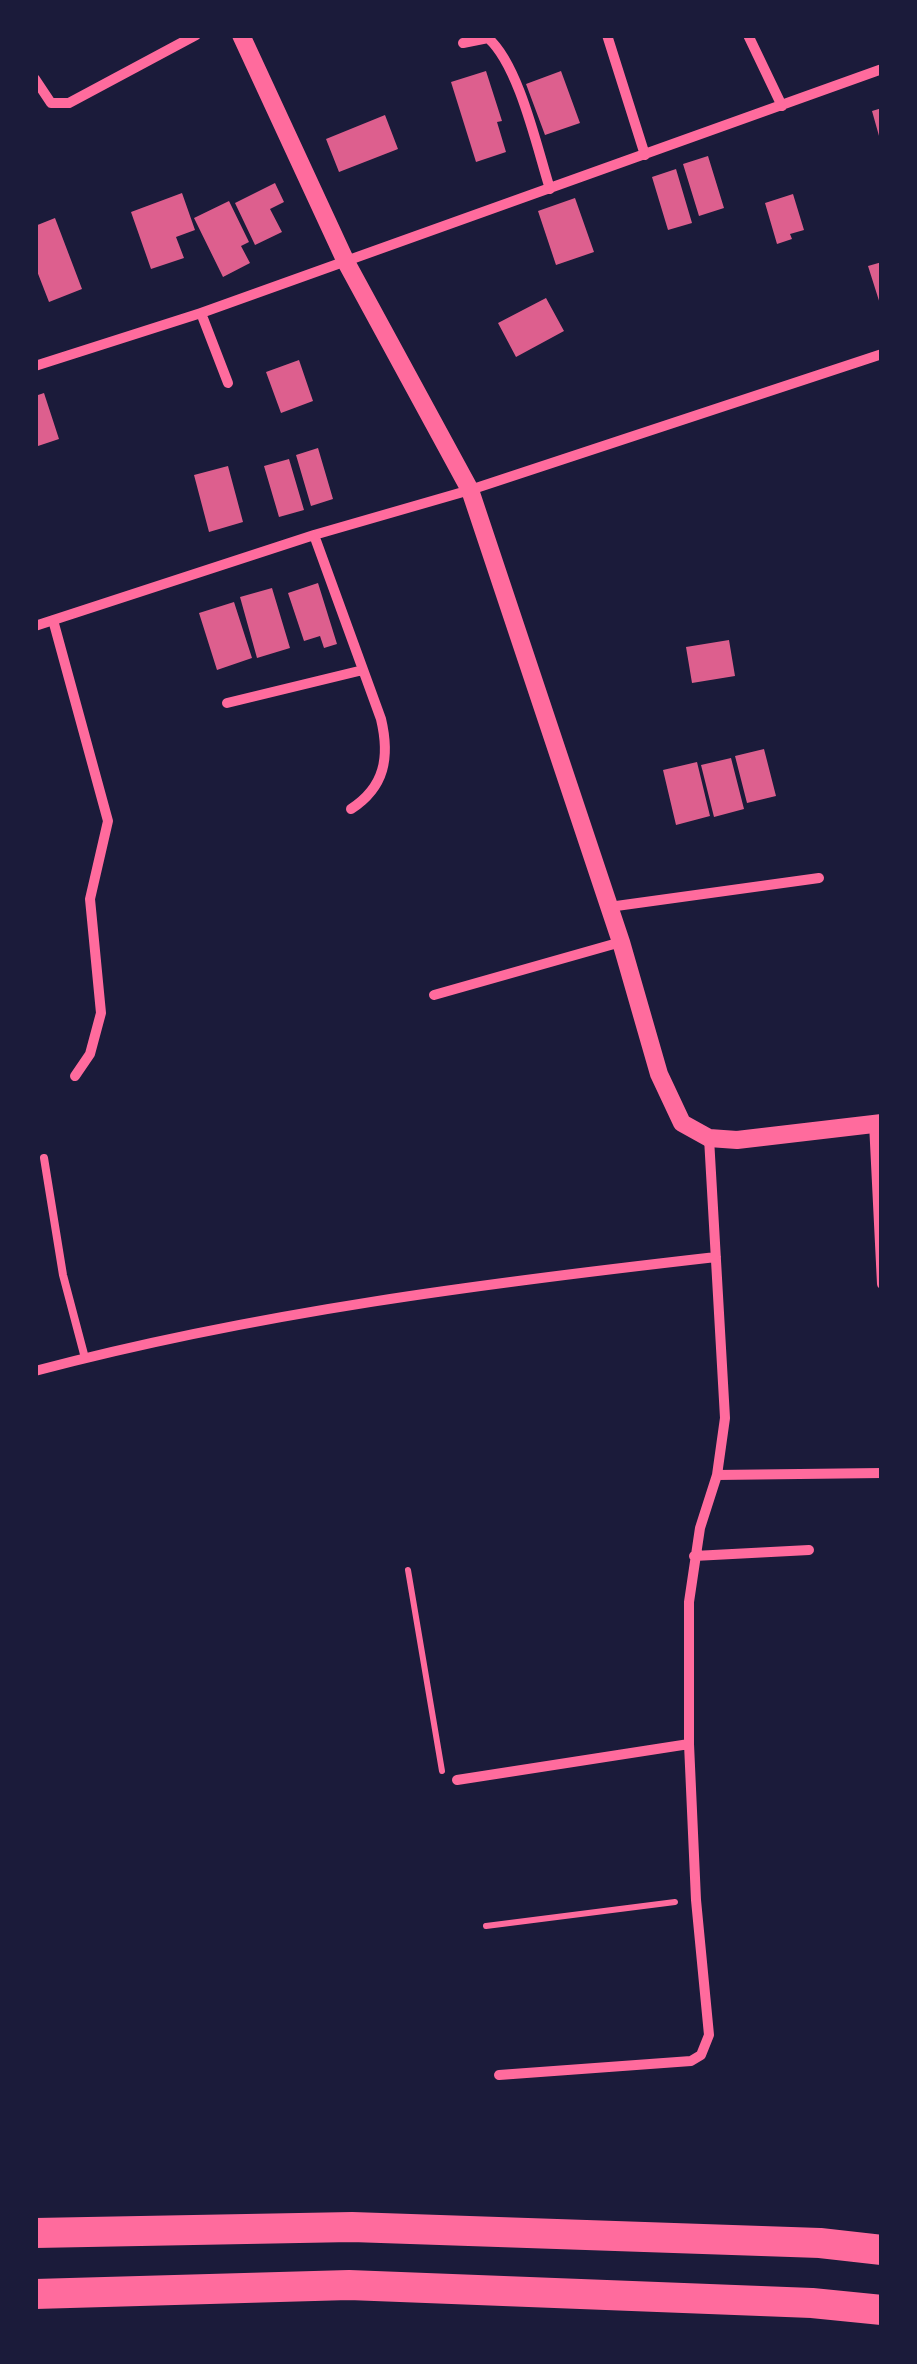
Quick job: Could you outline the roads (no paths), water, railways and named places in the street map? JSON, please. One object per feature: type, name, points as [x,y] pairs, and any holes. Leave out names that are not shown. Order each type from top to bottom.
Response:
[{"type":"highway","points":[[35,2233],[352,2227],[820,2244],[882,2250]]},
{"type":"highway","points":[[35,2294],[349,2285],[812,2303],[882,2310]]},
{"type":"street","points":[[35,79],[52,103],[69,103],[196,35]]},
{"type":"street","points":[[241,35],[346,262],[470,490],[609,907],[659,1074],[682,1123],[709,1138],[737,1140],[878,1123],[882,1284]]},
{"type":"street","points":[[607,35],[645,155]]},
{"type":"street","points":[[748,35],[782,106]]},
{"type":"street","points":[[463,43],[488,38],[510,67],[550,189]]},
{"type":"street","points":[[35,366],[201,314],[882,69]]},
{"type":"street","points":[[201,314],[228,383]]},
{"type":"street","points":[[35,626],[314,535],[470,490],[882,354]]},
{"type":"street","points":[[314,535],[387,744],[382,772],[370,796],[350,809]]},
{"type":"street","points":[[54,620],[108,821],[90,899],[100,1013],[90,1054],[75,1076]]},
{"type":"street","points":[[227,703],[363,670]]},
{"type":"street","points":[[609,907],[819,878]]},
{"type":"street","points":[[434,995],[620,942]]},
{"type":"street","points":[[499,2075],[692,2061],[701,2055],[709,2035],[696,1900],[689,1744],[689,1602],[694,1556],[717,1475],[725,1418],[709,1138]]},
{"type":"street","points":[[35,1371],[258,1320],[513,1280],[716,1257]]},
{"type":"street","points":[[717,1475],[882,1473]]},
{"type":"street","points":[[694,1556],[809,1550]]},
{"type":"street","points":[[457,1780],[689,1744]]},
{"type":"lane","points":[[44,1158],[64,1275],[85,1358]]}]
